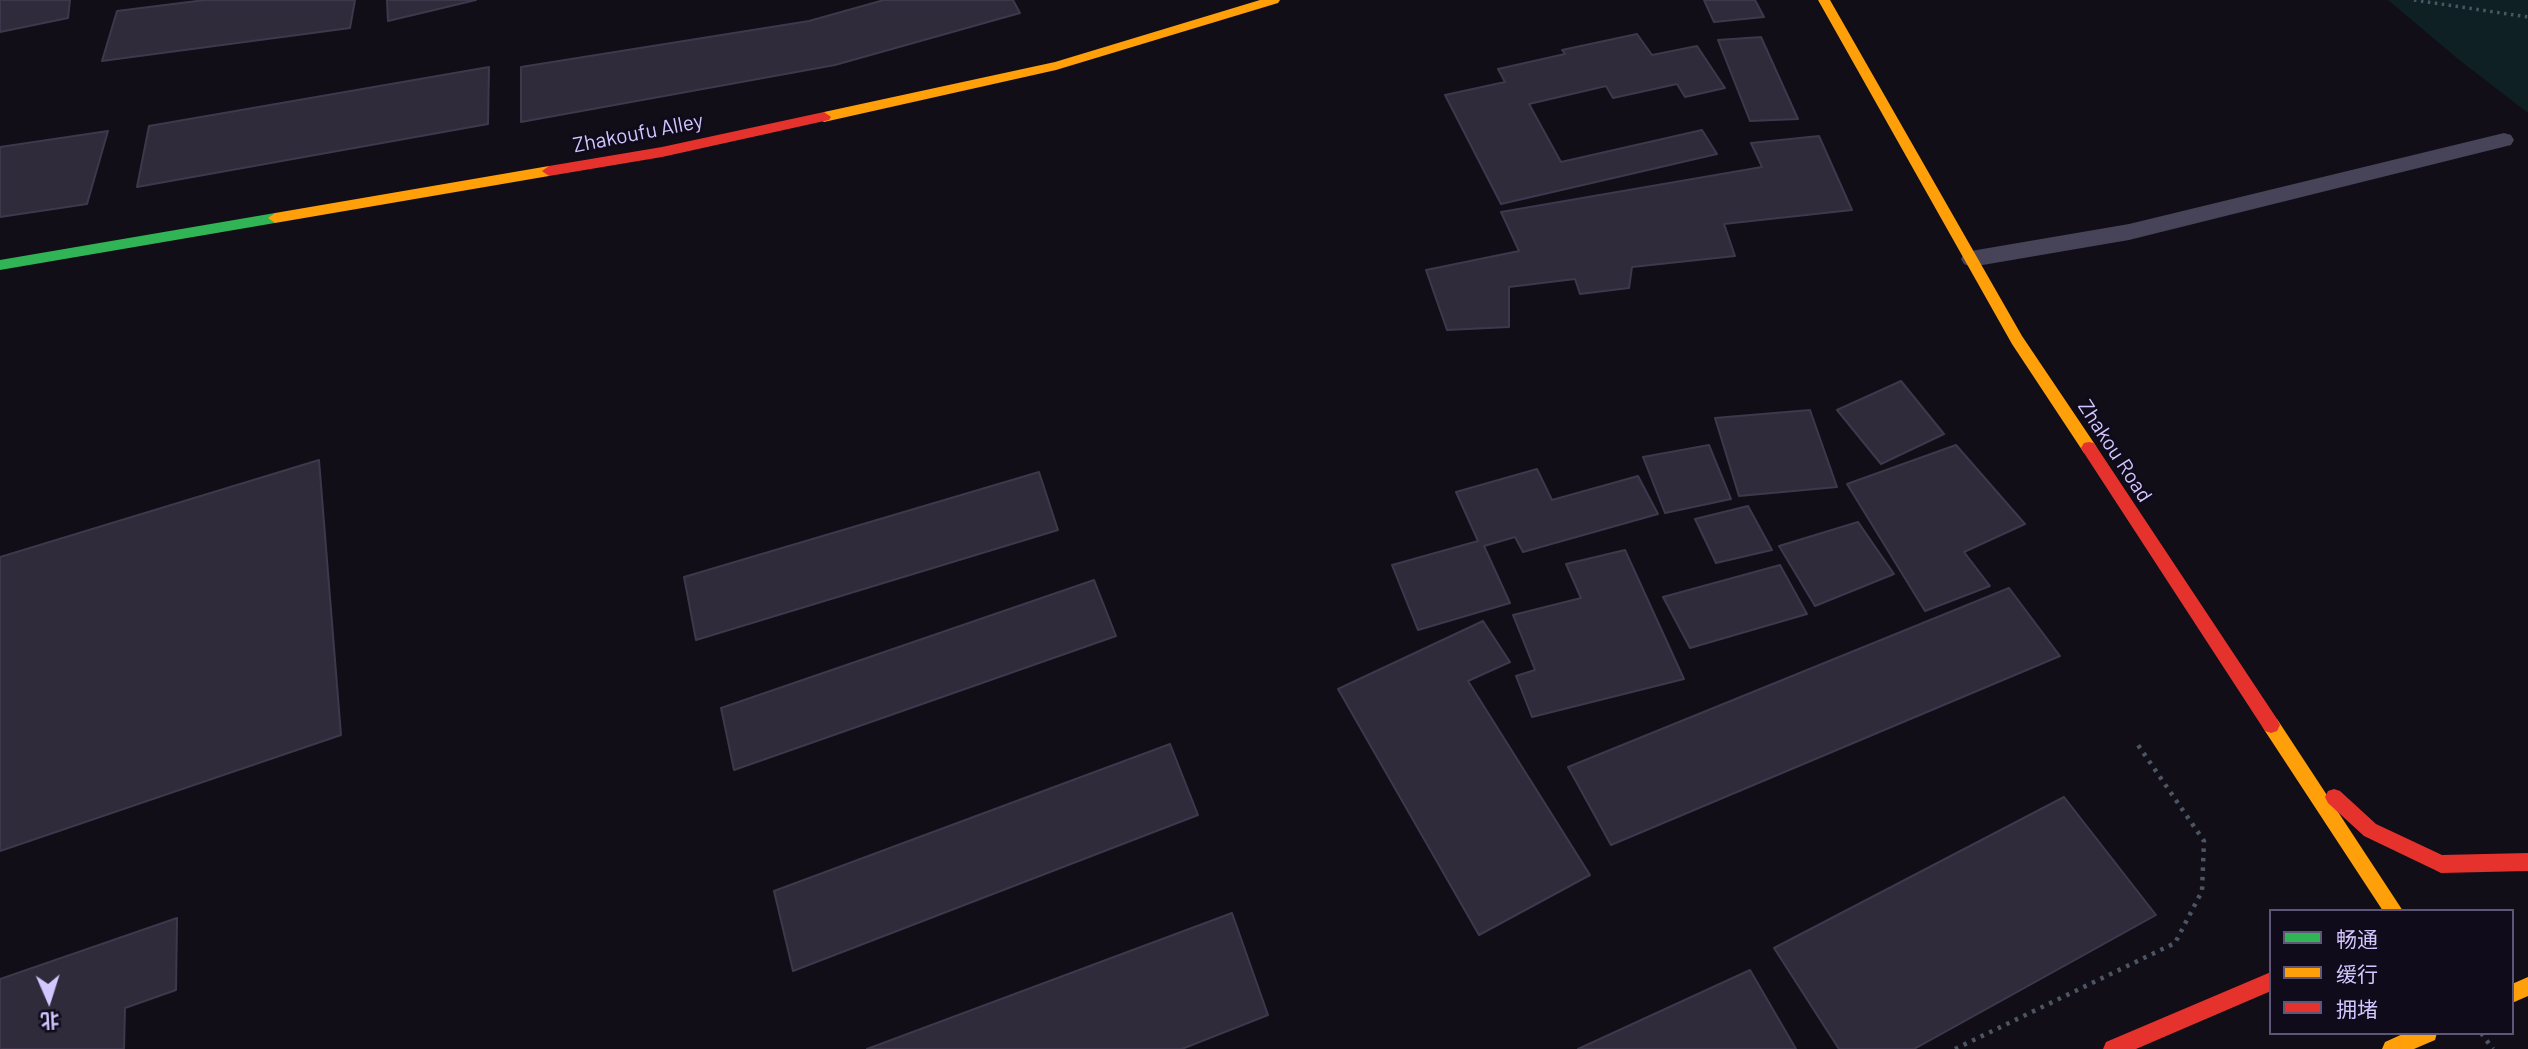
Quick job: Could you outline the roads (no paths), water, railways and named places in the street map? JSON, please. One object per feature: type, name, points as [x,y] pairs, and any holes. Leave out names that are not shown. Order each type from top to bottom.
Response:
[{"type":"street","name":"Zhakoufu Alley","points":[[0,265],[662,152],[1056,66],[1274,0]]},
{"type":"street","name":"Zhakou Road","points":[[1824,0],[2017,340],[2393,909]]},
{"type":"street","points":[[2291,757],[2370,830],[2441,864],[2528,862]]},
{"type":"street","points":[[2113,1049],[2269,982]]},
{"type":"street","points":[[2392,1049],[2424,1035]]},
{"type":"lane","points":[[1971,258],[2129,232],[2504,140]]}]
